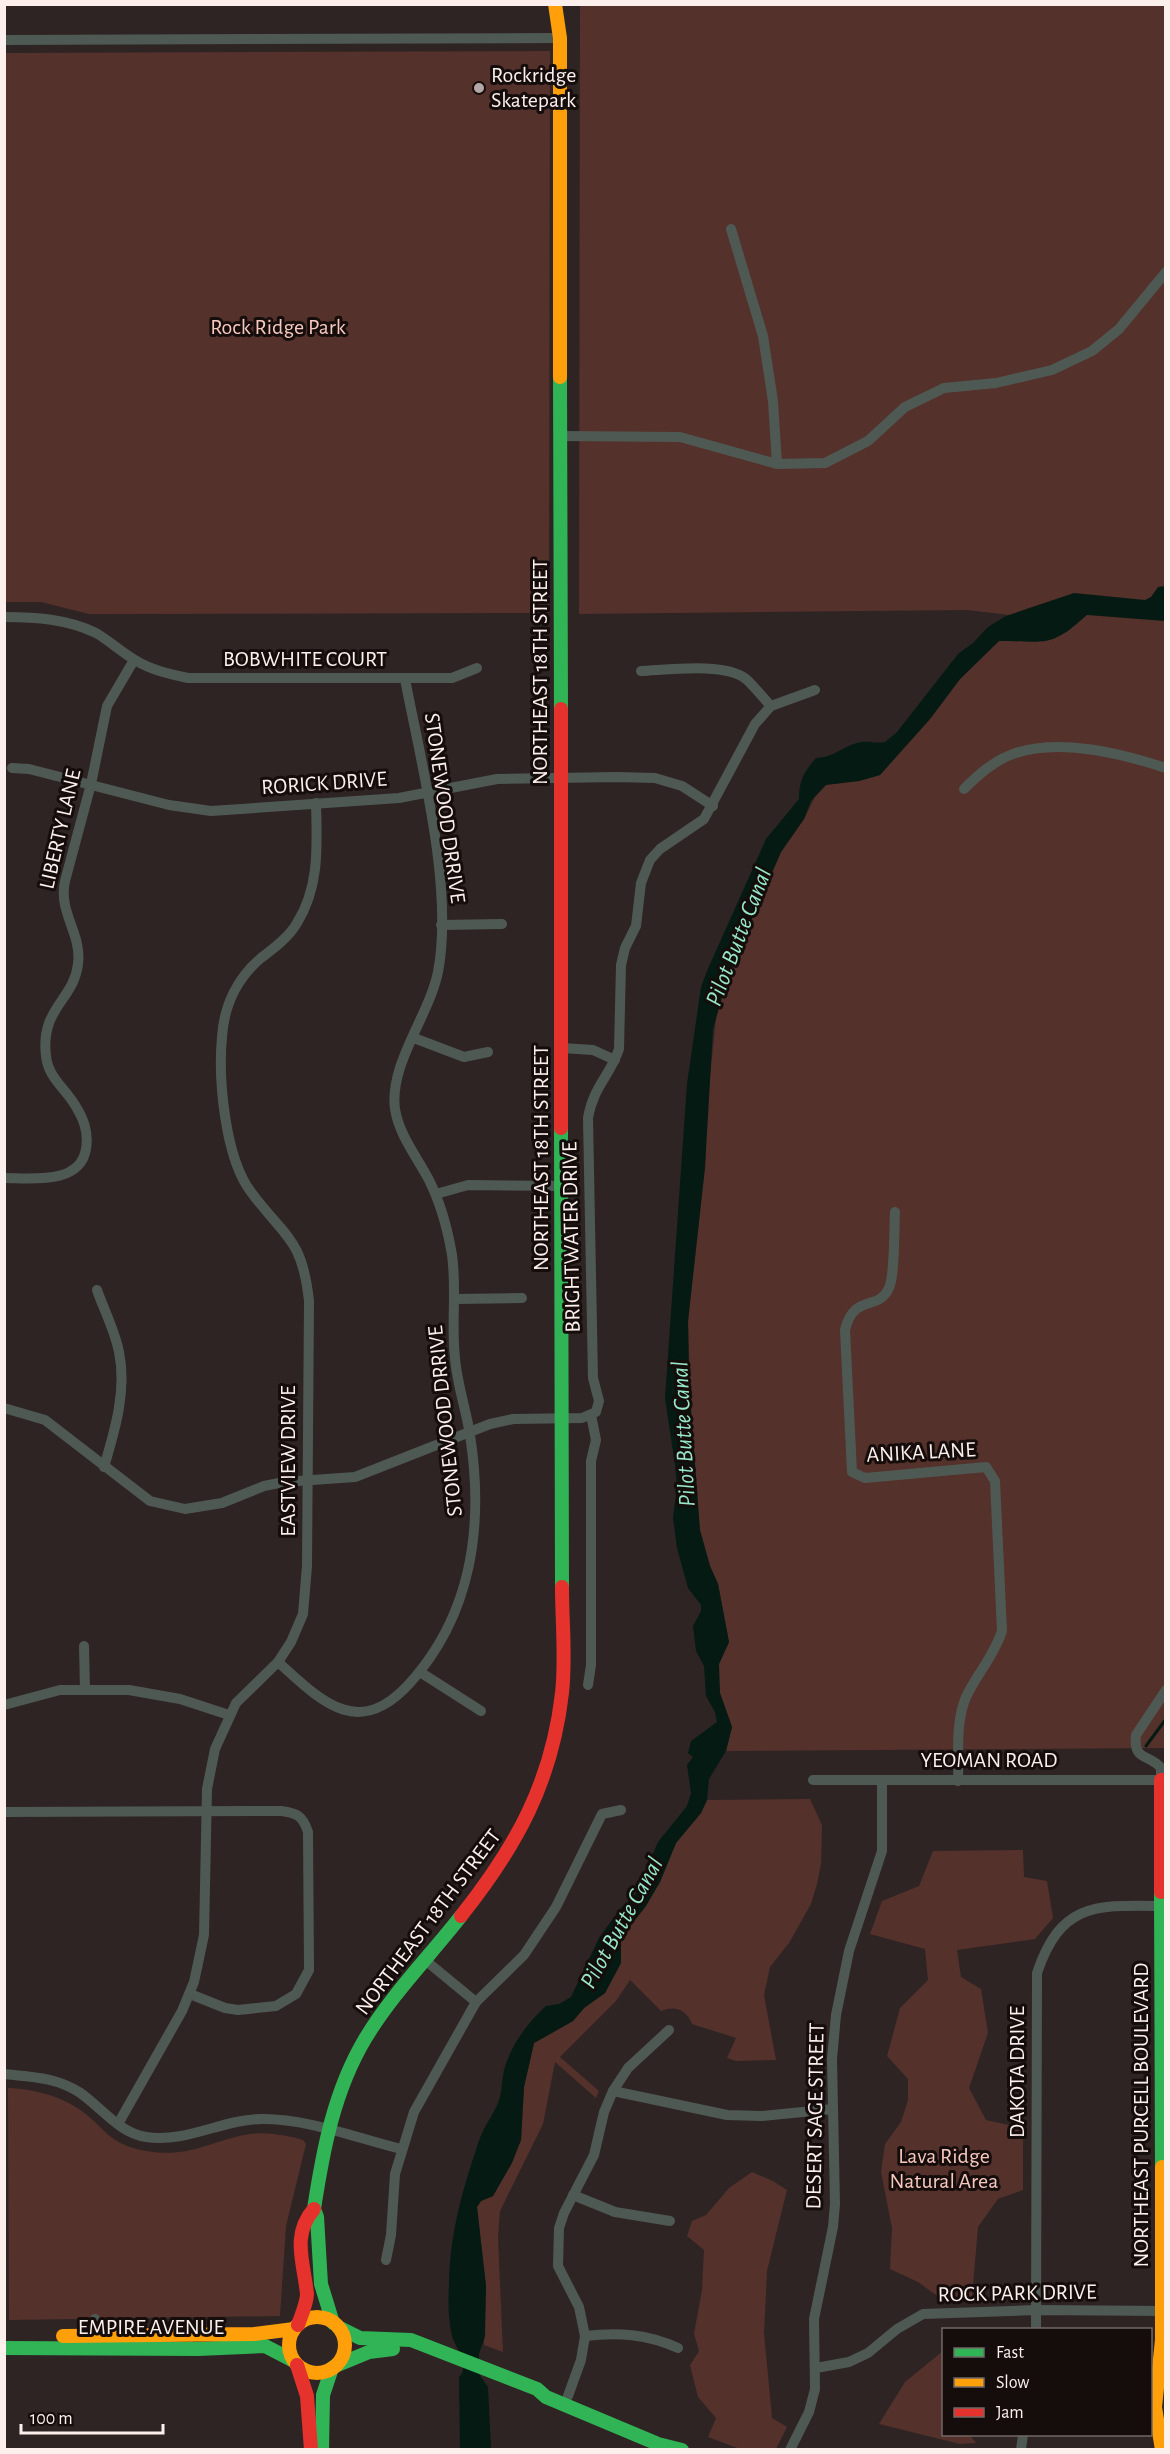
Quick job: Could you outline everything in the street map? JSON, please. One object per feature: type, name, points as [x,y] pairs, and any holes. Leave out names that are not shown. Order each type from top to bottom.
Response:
[{"type":"main road","name":"NORTHEAST 18TH STREET","points":[[336,2325],[324,2302],[315,2209],[328,2131],[345,2080],[374,2026],[489,1883],[516,1844],[540,1793],[553,1752],[562,1691],[560,38],[555,4]]},
{"type":"main road","name":"NORTHEAST 18TH STREET","points":[[560,38],[564,26],[565,4]]},
{"type":"main road","name":"NORTHEAST PURCELL BOULEVARD","points":[[1162,2450],[1155,2407],[1162,2364],[1164,2311],[1163,1780]]},
{"type":"main road","name":"NORTHEAST 18TH STREET","points":[[296,2327],[307,2296],[299,2255],[302,2231],[307,2217],[315,2209]]},
{"type":"main road","points":[[311,2450],[309,2401],[304,2378],[289,2345],[296,2327],[317,2317],[360,2338],[400,2338],[486,2369],[537,2389],[546,2397],[579,2412],[658,2444],[679,2448]]},
{"type":"main road","points":[[322,2450],[323,2395],[334,2367],[344,2351],[343,2335],[336,2325]]},
{"type":"main road","name":"EMPIRE AVENUE","points":[[4,2336],[254,2334],[296,2327]]},
{"type":"main road","points":[[41,2347],[57,2342],[81,2342],[92,2335]]},
{"type":"main road","name":"EMPIRE AVENUE","points":[[4,2348],[198,2349],[265,2346],[284,2353],[296,2363]]},
{"type":"main road","points":[[296,2363],[309,2372],[318,2373],[369,2352],[402,2349],[434,2351]]},
{"type":"main road","points":[[537,2389],[550,2389],[664,2437],[679,2448]]},
{"type":"street","points":[[4,40],[560,38]]},
{"type":"street","points":[[731,229],[763,336],[773,401],[777,464]]},
{"type":"street","points":[[561,436],[680,436],[777,464],[825,463],[868,441],[905,407],[944,388],[996,383],[1052,370],[1092,351],[1119,329],[1166,272]]},
{"type":"street","name":"BOBWHITE COURT","points":[[4,617],[41,618],[67,623],[112,642],[134,660],[159,671],[188,678],[452,678],[477,668]]},
{"type":"street","name":"LIBERTY LANE","points":[[4,1178],[65,1175],[77,1168],[85,1155],[86,1128],[71,1100],[50,1073],[45,1039],[54,1009],[73,981],[78,967],[76,940],[62,897],[91,784],[107,706],[134,660]]},
{"type":"street","points":[[641,671],[708,669],[729,672],[745,678],[771,706]]},
{"type":"street","name":"STONEWOOD DRRIVE","points":[[278,1662],[314,1695],[331,1706],[353,1712],[374,1709],[393,1701],[420,1672],[449,1626],[468,1577],[475,1519],[470,1434],[454,1356],[452,1253],[436,1194],[400,1129],[395,1108],[399,1072],[438,972],[441,925],[439,871],[405,678]]},
{"type":"street","name":"BRIGHTWATER DRIVE","points":[[588,1685],[591,1665],[591,1461],[596,1440],[591,1415],[596,1412],[599,1401],[593,1378],[588,1118],[597,1087],[615,1060],[621,1038],[621,965],[625,948],[636,926],[644,872],[660,849],[704,819],[713,806],[754,724],[771,706],[815,690]]},
{"type":"street","points":[[964,789],[981,772],[1008,756],[1038,747],[1107,753],[1166,768]]},
{"type":"street","name":"RORICK DRIVE","points":[[12,768],[29,769],[194,810],[427,794],[497,779],[561,778],[655,778],[682,786],[713,806]]},
{"type":"street","name":"EASTVIEW DRIVE","points":[[118,2124],[190,1994],[205,1925],[210,1772],[229,1715],[236,1703],[278,1662],[291,1642],[303,1614],[307,1588],[309,1301],[306,1278],[301,1257],[292,1239],[250,1191],[238,1164],[223,1102],[221,1074],[222,1038],[230,998],[246,974],[296,925],[308,903],[314,883],[317,859],[316,803]]},
{"type":"street","points":[[441,925],[502,924]]},
{"type":"street","points":[[414,1038],[464,1057],[488,1052]]},
{"type":"street","points":[[562,1047],[593,1050],[615,1060]]},
{"type":"street","points":[[436,1194],[468,1185],[562,1186]]},
{"type":"street","name":"ANIKA LANE","points":[[895,1212],[890,1287],[878,1300],[856,1308],[849,1314],[845,1330],[852,1472],[865,1478],[986,1467],[995,1481],[1002,1631],[996,1652],[966,1698],[960,1718],[958,1781]]},
{"type":"street","points":[[97,1290],[119,1351],[122,1373],[119,1410],[104,1467]]},
{"type":"street","points":[[454,1299],[522,1298]]},
{"type":"street","points":[[4,1408],[45,1419],[150,1501],[185,1509],[222,1503],[264,1486],[284,1482],[355,1478],[470,1434],[490,1424],[513,1419],[582,1418],[591,1415]]},
{"type":"street","points":[[84,1646],[85,1690]]},
{"type":"street","points":[[420,1672],[482,1711]]},
{"type":"street","points":[[4,1705],[60,1690],[151,1692],[229,1715]]},
{"type":"street","points":[[1163,1780],[1161,1768],[1137,1752],[1135,1744],[1136,1735],[1166,1690]]},
{"type":"street","name":"YEOMAN ROAD","points":[[813,1780],[1163,1780]]},
{"type":"street","name":"DESERT SAGE STREET","points":[[790,2450],[809,2412],[815,2389],[814,2319],[833,2227],[835,2204],[832,2060],[836,2015],[849,1951],[882,1851],[882,1781]]},
{"type":"street","points":[[386,2260],[401,2150],[414,2112],[428,2084],[476,2001],[524,1955],[556,1907],[602,1814],[621,1810]]},
{"type":"street","points":[[4,1812],[281,1811],[295,1813],[304,1820],[308,1832],[309,1970],[296,1994],[276,2006],[238,2010],[225,2008],[190,1994]]},
{"type":"street","name":"DAKOTA DRIVE","points":[[1036,2328],[1037,1972],[1045,1949],[1057,1930],[1080,1914],[1111,1905],[1162,1906]]},
{"type":"street","points":[[425,1960],[476,2001]]},
{"type":"street","points":[[568,2397],[578,2373],[585,2336],[579,2307],[558,2266],[556,2253],[559,2228],[594,2155],[604,2112],[613,2091],[628,2068],[669,2030]]},
{"type":"street","points":[[4,2074],[56,2081],[87,2098],[118,2124],[144,2137],[164,2139],[191,2135],[240,2121],[261,2119],[299,2123],[401,2150]]},
{"type":"street","points":[[613,2091],[727,2115],[762,2116],[833,2109]]},
{"type":"street","points":[[573,2195],[615,2211],[670,2221]]},
{"type":"street","name":"ROCK PARK DRIVE","points":[[816,2368],[849,2362],[868,2353],[897,2329],[923,2314],[1036,2310],[1164,2311]]},
{"type":"street","points":[[92,2335],[95,2319]]},
{"type":"street","points":[[585,2336],[626,2334],[659,2339],[678,2348]]},
{"type":"green space","points":[[580,5],[1165,5],[1165,1748],[726,1751],[732,1727],[720,1693],[717,1675],[719,1664],[729,1642],[718,1584],[710,1566],[700,1530],[692,1451],[688,1321],[705,1167],[707,1105],[717,1009],[731,966],[781,852],[804,819],[817,793],[826,784],[859,781],[880,775],[930,719],[960,679],[999,641],[1067,632],[1077,623],[967,610],[579,614]]},
{"type":"green space","name":"Rock Ridge Park","points":[[550,51],[549,613],[89,614],[41,602],[5,602],[6,53]]},
{"type":"green space","points":[[810,1799],[822,1825],[821,1864],[817,1884],[811,1904],[789,1943],[770,1967],[764,1995],[776,2060],[736,2061],[727,2058],[736,2038],[692,2024],[687,2015],[680,2010],[661,2011],[630,1980],[616,2001],[560,2057],[599,2091],[596,2098],[555,2062],[543,2124],[500,2211],[498,2238],[503,2352],[484,2345],[486,2286],[477,2207],[481,2201],[493,2196],[521,2140],[524,2087],[534,2043],[573,2021],[584,2008],[605,1993],[621,1963],[620,1938],[645,1906],[660,1882],[676,1843],[701,1813],[707,1800]]},
{"type":"green space","name":"Lava Ridge Natural Area","points":[[1023,1850],[1024,1877],[1047,1881],[1053,1918],[1035,1939],[957,1950],[961,1977],[981,1989],[988,2033],[969,2088],[986,2120],[1023,2128],[1023,2190],[998,2199],[978,2227],[972,2297],[940,2298],[918,2282],[890,2269],[892,2228],[881,2172],[885,2144],[901,2122],[908,2100],[908,2079],[887,2056],[900,2008],[928,1980],[925,1949],[870,1934],[882,1901],[919,1886],[933,1851]]},
{"type":"green space","points":[[8,2088],[58,2098],[85,2113],[121,2143],[146,2151],[173,2153],[259,2133],[303,2140],[306,2144],[286,2226],[280,2316],[9,2320]]},
{"type":"green space","points":[[752,2172],[787,2190],[767,2271],[764,2333],[772,2418],[787,2427],[776,2449],[740,2449],[708,2437],[716,2418],[698,2397],[690,2365],[699,2351],[694,2334],[702,2290],[704,2250],[687,2236],[692,2221],[706,2215],[729,2188]]},
{"type":"green space","points":[[942,2352],[942,2436],[971,2436],[976,2443],[960,2444],[879,2424],[905,2382]]},
{"type":"water","name":"Pilot Butte Canal","points":[[1165,586],[1165,621],[1087,615],[1064,633],[1046,641],[999,641],[960,679],[930,719],[880,775],[859,781],[826,785],[811,801],[804,819],[781,852],[731,966],[713,1029],[705,1167],[688,1321],[689,1382],[700,1530],[710,1566],[718,1584],[729,1642],[719,1664],[720,1693],[732,1727],[726,1751],[709,1779],[707,1800],[701,1813],[676,1843],[660,1882],[646,1906],[621,1938],[621,1963],[605,1993],[584,2008],[573,2021],[534,2043],[524,2087],[521,2140],[512,2163],[493,2196],[481,2201],[477,2207],[486,2286],[485,2336],[479,2354],[479,2374],[488,2387],[491,2449],[460,2449],[459,2377],[463,2363],[451,2333],[449,2319],[452,2246],[458,2210],[468,2174],[482,2133],[501,2094],[507,2061],[520,2035],[546,2006],[559,2004],[571,1997],[599,1938],[620,1909],[635,1895],[658,1842],[687,1806],[691,1793],[687,1765],[693,1757],[688,1753],[691,1741],[717,1722],[715,1712],[706,1696],[704,1666],[696,1651],[693,1626],[701,1611],[701,1605],[688,1588],[677,1548],[673,1518],[677,1486],[665,1398],[687,1084],[701,987],[707,971],[766,839],[799,799],[803,777],[816,758],[827,756],[857,743],[885,742],[897,732],[958,654],[973,643],[988,627],[1006,616],[1074,593],[1145,600],[1151,597],[1158,587]]},
{"type":"waterway","points":[[1146,1746],[1166,1719]]},
{"type":"traffic: fast","points":[[560,377],[561,709]]},
{"type":"traffic: fast","points":[[561,1128],[562,1587]]},
{"type":"traffic: fast","points":[[1161,1892],[1162,2167]]},
{"type":"traffic: fast","points":[[333,2323],[321,2284],[317,2217],[314,2209],[331,2121],[345,2079],[365,2039],[399,1991],[461,1916]]},
{"type":"traffic: fast","points":[[338,2327],[360,2338],[411,2340],[537,2389],[546,2397],[658,2444],[682,2450]]},
{"type":"traffic: fast","points":[[4,2348],[198,2349],[265,2346],[294,2361]]},
{"type":"traffic: fast","points":[[335,2366],[369,2352],[393,2349]]},
{"type":"traffic: fast","points":[[322,2450],[323,2395],[332,2368]]},
{"type":"traffic: slow","points":[[555,4],[560,38],[560,377]]},
{"type":"traffic: slow","points":[[1162,2167],[1162,2340],[1155,2407],[1162,2450]]},
{"type":"traffic: slow","points":[[317,2317],[328,2319],[337,2325],[343,2334],[345,2345],[343,2356],[337,2365],[328,2371],[317,2373],[306,2371],[297,2365],[291,2356],[289,2345],[291,2334],[297,2325],[306,2319],[317,2317]]},
{"type":"traffic: slow","points":[[63,2336],[254,2334],[294,2329]]},
{"type":"traffic: jam","points":[[561,709],[561,1128]]},
{"type":"traffic: jam","points":[[461,1916],[499,1865],[514,1839],[528,1812],[550,1756],[563,1680],[562,1587]]},
{"type":"traffic: jam","points":[[1161,1892],[1161,1780],[1166,1780]]},
{"type":"traffic: jam","points":[[298,2325],[307,2294],[301,2239],[307,2219],[314,2209]]},
{"type":"traffic: jam","points":[[297,2365],[307,2396],[311,2450]]},
{"type":"place","name":"Rockridge Skatepark","points":[[479,88]]}]
